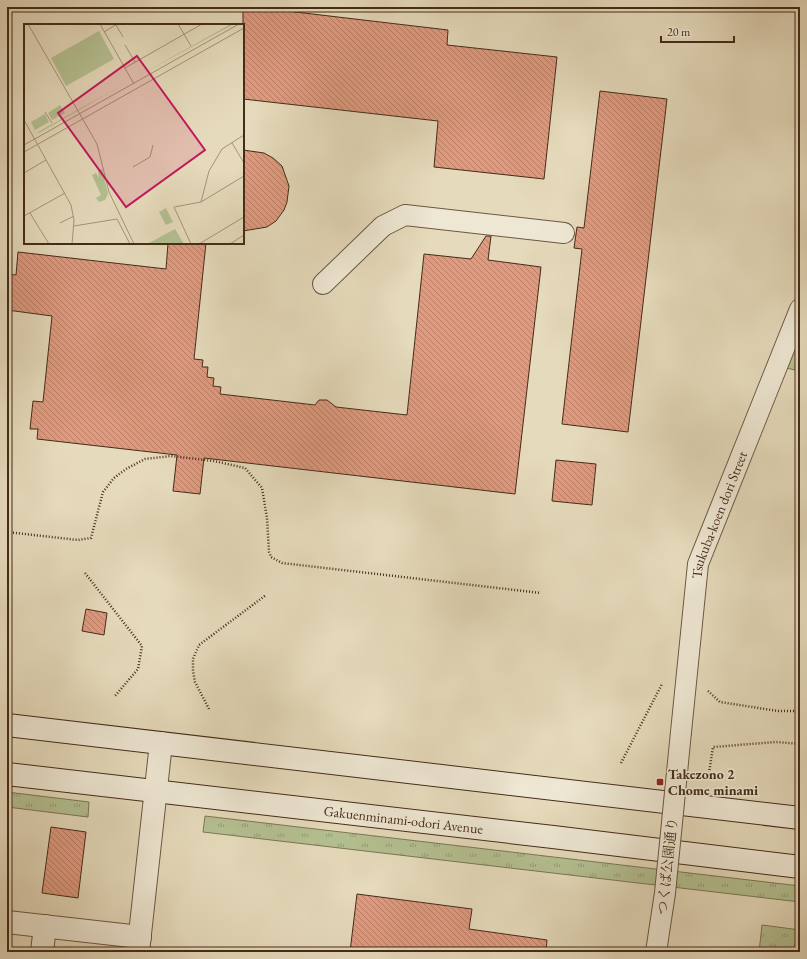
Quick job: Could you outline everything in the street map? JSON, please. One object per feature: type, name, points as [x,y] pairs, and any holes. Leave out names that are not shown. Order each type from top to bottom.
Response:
[{"type":"main road","points":[[7,725],[800,818]]},
{"type":"main road","points":[[7,922],[45,926],[139,945],[161,743]]},
{"type":"main road","name":"Gakuenminami-odori Avenue","points":[[7,774],[553,836],[800,867]]},
{"type":"main road","points":[[42,952],[45,926]]},
{"type":"street","points":[[323,284],[384,226],[405,216],[564,233]]},
{"type":"street","name":"Tsukuba-koen dori Street","points":[[681,732],[698,564],[800,309]]},
{"type":"street","name":"つくば公園通り","points":[[656,952],[665,893],[681,732]]},
{"type":"path","points":[[7,532],[78,540],[91,538],[103,492],[114,478],[126,469],[145,460],[171,456],[214,461],[245,468],[262,488],[267,518],[269,552],[271,557],[282,563],[542,593]]},
{"type":"path","points":[[85,573],[142,646],[138,669],[115,696]]},
{"type":"path","points":[[209,709],[195,682],[192,671],[193,659],[198,645],[266,595]]},
{"type":"path","points":[[688,671],[720,702],[778,711],[800,710]]},
{"type":"path","points":[[621,763],[663,682]]},
{"type":"path","points":[[709,773],[713,747],[776,742],[800,744]]},
{"type":"green space","points":[[800,332],[800,371],[786,368]]},
{"type":"green space","points":[[7,792],[89,802],[88,817],[7,807]]},
{"type":"green space","points":[[205,816],[800,886],[800,902],[203,832]]},
{"type":"green space","points":[[762,925],[800,930],[800,952],[759,952]]},
{"type":"building","points":[[243,7],[253,7],[448,30],[447,45],[557,57],[544,179],[434,167],[438,121],[244,99]]},
{"type":"building","points":[[600,91],[667,99],[628,432],[562,424],[582,249],[574,248],[577,227],[584,228]]},
{"type":"building","points":[[244,150],[264,153],[273,158],[282,166],[289,186],[287,202],[284,210],[276,221],[267,227],[244,231]]},
{"type":"building","points":[[486,236],[491,236],[488,260],[541,267],[515,494],[204,458],[200,494],[173,491],[177,455],[37,439],[38,429],[30,429],[33,401],[43,402],[52,316],[7,310],[7,274],[16,275],[18,252],[166,269],[168,244],[206,244],[194,359],[203,360],[202,367],[208,367],[207,377],[214,378],[213,386],[221,387],[220,394],[315,405],[319,400],[327,400],[336,407],[407,415],[424,254],[471,259]]},
{"type":"building","points":[[556,460],[596,464],[592,505],[552,501]]},
{"type":"building","points":[[86,609],[107,613],[104,635],[82,631]]},
{"type":"building","points":[[51,827],[86,832],[78,898],[42,893]]},
{"type":"building","points":[[357,894],[472,909],[469,929],[547,940],[546,952],[350,952]]},
{"type":"place","name":"Takezono 2 Chome minami","points":[[660,782]]}]
